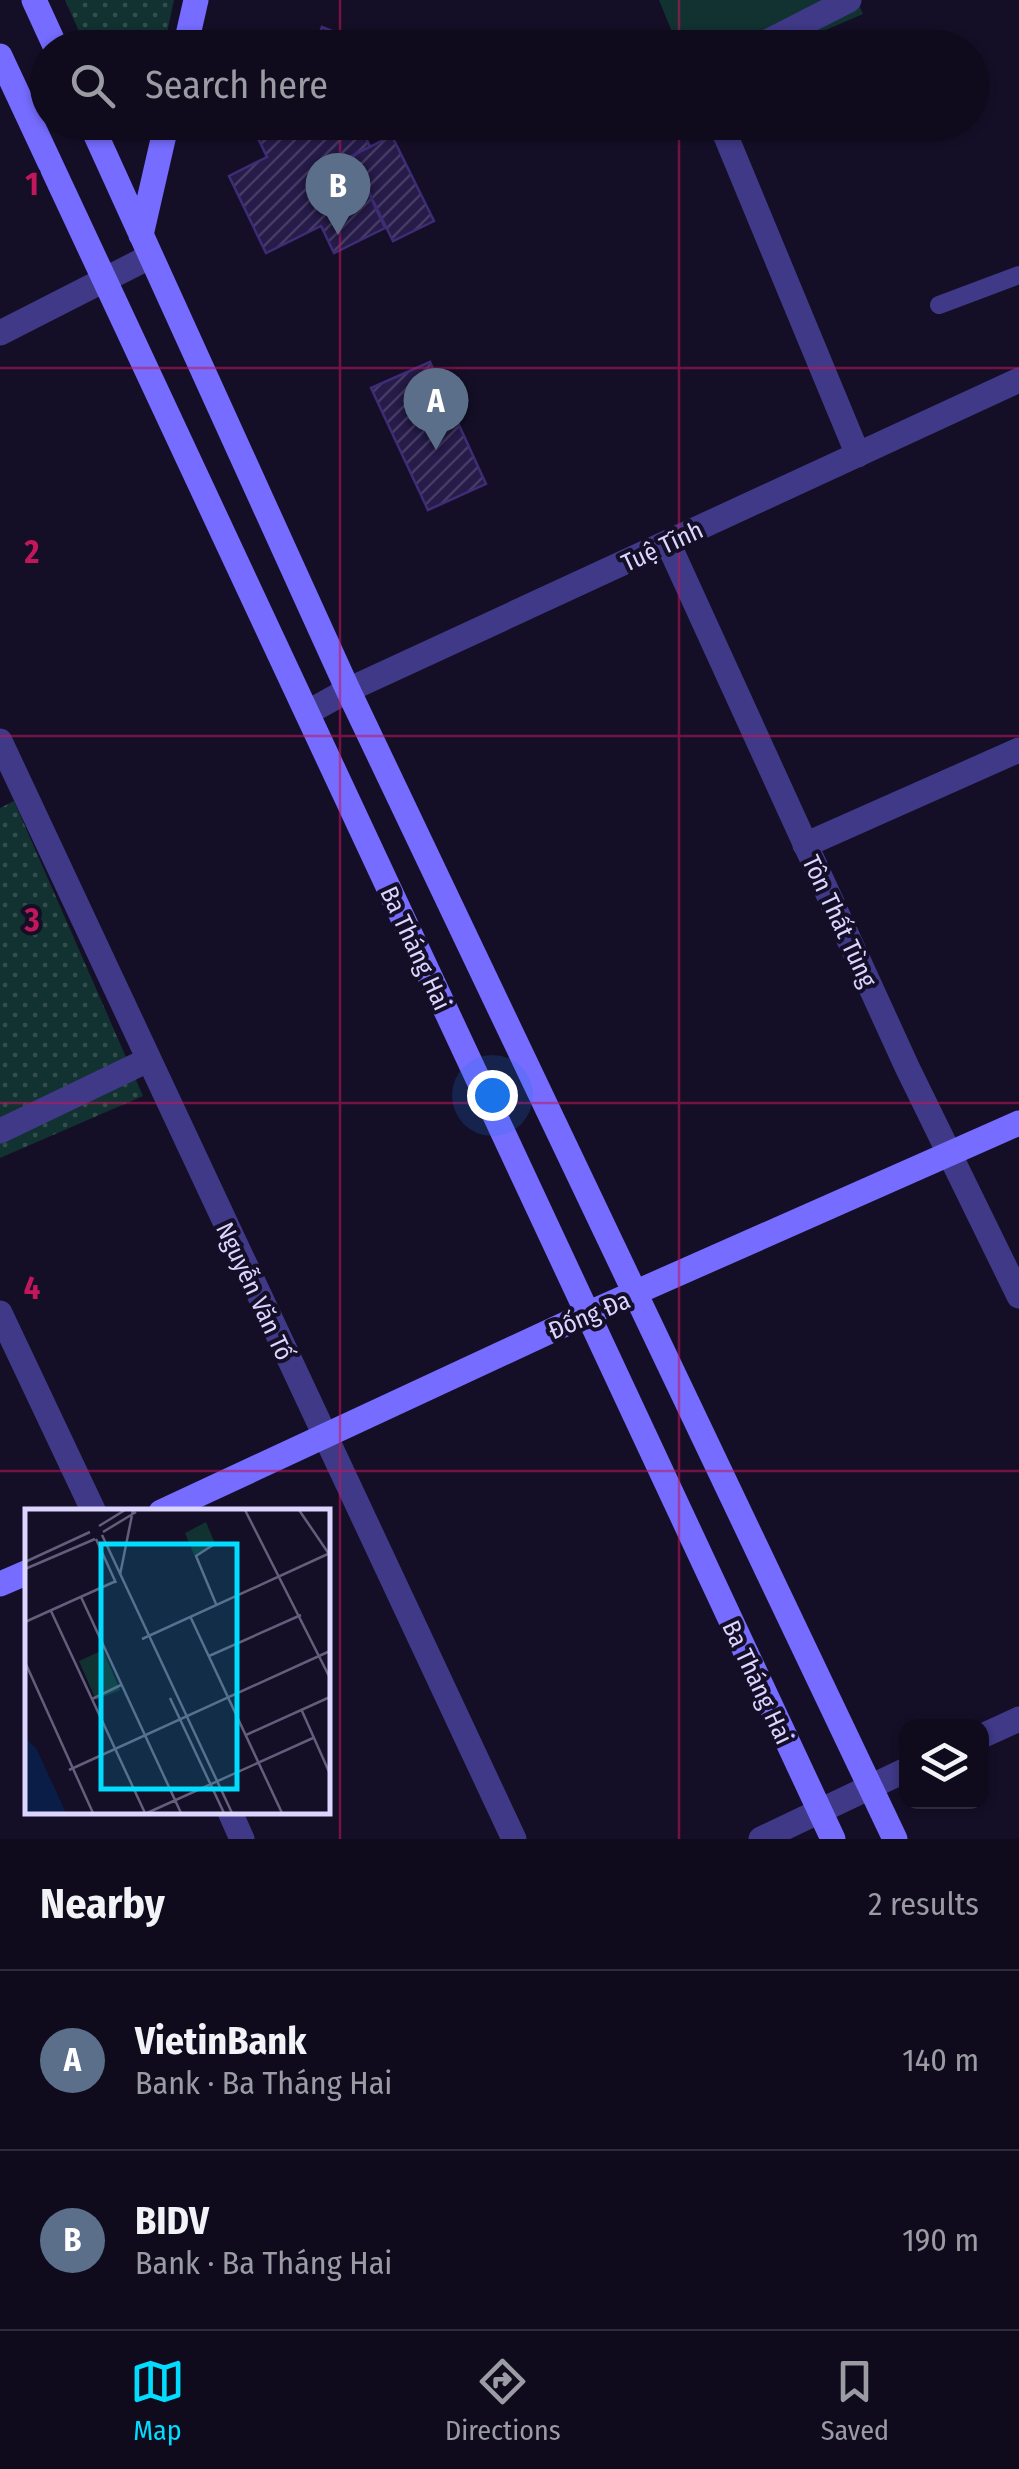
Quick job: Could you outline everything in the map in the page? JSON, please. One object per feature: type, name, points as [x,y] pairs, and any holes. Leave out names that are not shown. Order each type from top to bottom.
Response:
[{"type":"main road","points":[[34,0],[48,30]]},
{"type":"main road","points":[[189,30],[196,0]]},
{"type":"main road","name":"Ba Tháng Hai","points":[[0,56],[30,121]]},
{"type":"main road","name":"Ba Tháng Hai","points":[[39,140],[833,1839]]},
{"type":"main road","name":"Ba Tháng Hai","points":[[98,140],[348,690],[895,1839]]},
{"type":"main road","points":[[145,246],[164,140]]},
{"type":"main road","name":"Đống Đa","points":[[166,1509],[587,1314],[1019,1123]]},
{"type":"main road","points":[[0,1584],[25,1573]]},
{"type":"street","points":[[790,30],[849,0]]},
{"type":"street","points":[[727,140],[858,455]]},
{"type":"street","points":[[0,333],[105,282],[145,246]]},
{"type":"street","name":"Tuệ Tĩnh","points":[[307,713],[348,690],[1019,380]]},
{"type":"street","name":"Tôn Thất Tùng","points":[[668,544],[805,845],[1019,1296]]},
{"type":"street","name":"Nguyễn Văn Tố","points":[[0,741],[514,1839]]},
{"type":"street","points":[[805,845],[1019,750]]},
{"type":"street","points":[[0,1131],[148,1060]]},
{"type":"street","points":[[0,1313],[93,1509]]},
{"type":"street","points":[[989,1733],[1019,1718]]},
{"type":"street","points":[[761,1839],[899,1773]]},
{"type":"street","points":[[231,1814],[242,1839]]},
{"type":"lane","points":[[939,305],[1019,275]]},
{"type":"green space","points":[[65,0],[174,0],[168,30],[78,30]]},
{"type":"green space","points":[[659,0],[857,0],[863,14],[826,30],[671,30]]},
{"type":"green space","points":[[14,801],[143,1096],[0,1158],[0,808]]},
{"type":"building","points":[[259,140],[367,140],[370,147],[351,156],[385,228],[334,253],[321,226],[266,253],[229,176],[267,157]]},
{"type":"building","points":[[384,140],[394,140],[434,221],[393,241],[351,156]]},
{"type":"building","points":[[430,362],[486,484],[428,510],[371,388]]},
{"type":"place","name":"BIDV","points":[[338,235]]},
{"type":"place","name":"VietinBank","points":[[436,450]]}]
